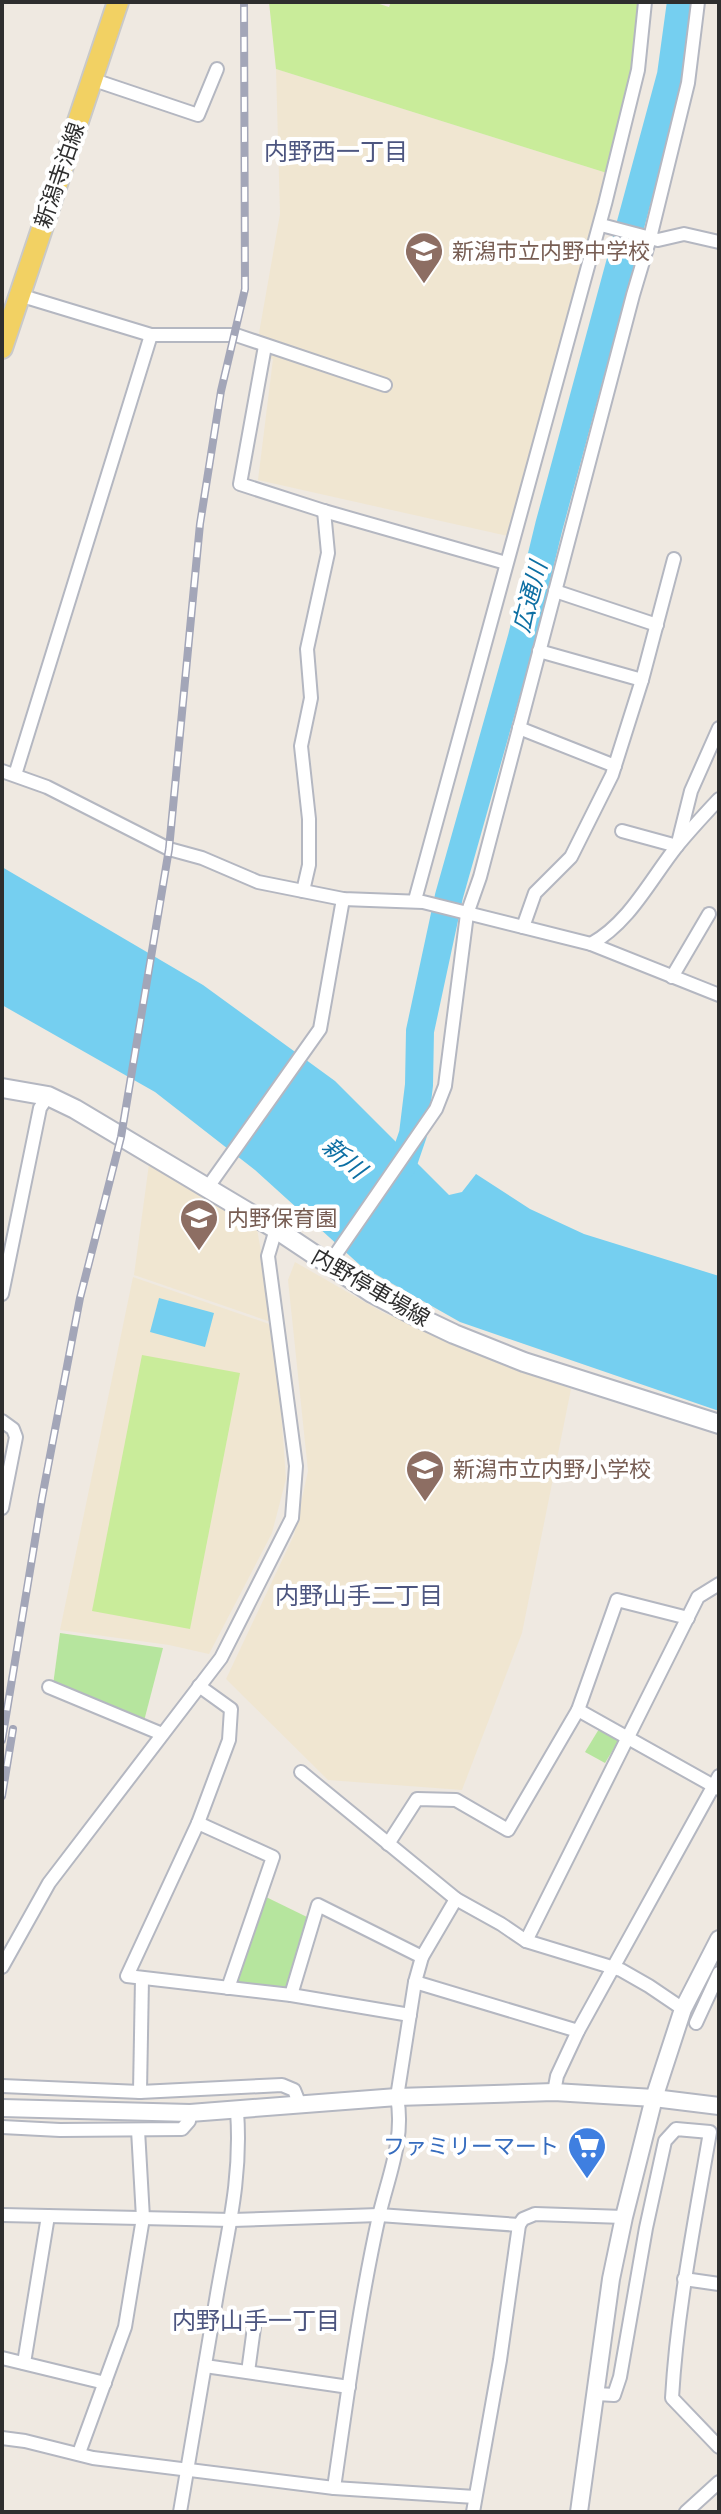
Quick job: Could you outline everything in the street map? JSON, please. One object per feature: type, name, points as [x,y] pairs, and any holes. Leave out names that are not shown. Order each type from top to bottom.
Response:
[{"type":"main road","name":"新潟寺泊線","points":[[2,348],[118,2]]},
{"type":"main road","name":"内野停車場線","points":[[2,1088],[48,1096],[75,1109],[276,1229],[372,1293],[454,1334],[524,1362],[719,1424]]},
{"type":"street","points":[[419,901],[506,563],[616,159],[638,70],[645,2]]},
{"type":"street","points":[[329,1264],[436,1109],[445,1086],[464,913],[480,877],[688,83],[698,2]]},
{"type":"street","points":[[91,79],[198,115],[217,69]]},
{"type":"street","points":[[605,226],[658,240],[684,234],[719,242]]},
{"type":"street","points":[[19,295],[151,335],[236,335],[385,385]]},
{"type":"street","points":[[15,775],[151,335]]},
{"type":"street","points":[[265,346],[240,484],[506,563]]},
{"type":"street","points":[[303,891],[309,865],[309,819],[301,746],[311,698],[307,649],[328,553],[324,511]]},
{"type":"street","points":[[523,927],[535,893],[571,857],[615,766],[674,559]]},
{"type":"street","points":[[555,591],[657,625]]},
{"type":"street","points":[[539,651],[642,680]]},
{"type":"street","points":[[519,728],[615,766]]},
{"type":"street","points":[[677,846],[691,791],[719,728]]},
{"type":"street","points":[[2,771],[47,787],[169,849],[202,858],[258,882],[343,899],[419,901],[591,944],[719,995]]},
{"type":"street","points":[[591,944],[604,937],[628,914],[677,846],[719,799]]},
{"type":"street","points":[[622,831],[677,846]]},
{"type":"street","points":[[208,1187],[320,1029],[343,899]]},
{"type":"street","points":[[672,977],[709,914]]},
{"type":"street","points":[[2,1294],[7,1245],[40,1108],[48,1096]]},
{"type":"street","points":[[2,1967],[49,1883],[221,1658],[292,1518],[296,1466],[268,1256],[276,1229]]},
{"type":"street","points":[[2,1421],[13,1429],[16,1437],[2,1508]]},
{"type":"street","points":[[526,1941],[698,1597],[719,1584]]},
{"type":"street","points":[[388,1844],[417,1799],[456,1800],[508,1830],[578,1710],[617,1600],[688,1618]]},
{"type":"street","points":[[199,1686],[231,1709],[229,1740],[198,1823],[127,1976],[291,1995],[410,2015]]},
{"type":"street","points":[[49,1687],[162,1734]]},
{"type":"street","points":[[554,2092],[557,2076],[612,1966],[717,1784],[578,1710]]},
{"type":"street","points":[[301,1772],[456,1899],[526,1941],[612,1966],[683,2009]]},
{"type":"street","points":[[198,1823],[273,1857],[228,1988]]},
{"type":"street","points":[[334,2488],[379,2215],[394,2168],[401,2115],[397,2097],[415,1982],[422,1957],[456,1899]]},
{"type":"street","points":[[291,1995],[318,1905],[422,1957]]},
{"type":"street","points":[[579,2512],[611,2279],[624,2217],[654,2098],[683,2009],[719,1939]]},
{"type":"street","points":[[696,2023],[719,1973]]},
{"type":"street","points":[[140,2092],[142,1978]]},
{"type":"street","points":[[415,1982],[578,2031]]},
{"type":"street","points":[[2,2086],[140,2092],[282,2085],[294,2090],[300,2105]]},
{"type":"street","points":[[2,2127],[60,2130],[190,2113],[397,2097],[554,2092],[654,2098],[719,2106]]},
{"type":"street","points":[[2,2108],[136,2122]]},
{"type":"street","points":[[180,2512],[232,2220],[239,2168],[237,2111]]},
{"type":"street","points":[[79,2453],[125,2327],[143,2218],[136,2122]]},
{"type":"street","points":[[597,2394],[614,2395],[620,2377],[665,2141],[676,2129],[710,2132],[684,2279],[674,2354],[672,2398],[719,2447]]},
{"type":"street","points":[[473,2512],[500,2360],[519,2225],[523,2219],[535,2214],[624,2217]]},
{"type":"street","points":[[2,2215],[232,2220],[379,2215],[519,2225]]},
{"type":"street","points":[[24,2363],[48,2216]]},
{"type":"street","points":[[684,2279],[719,2284]]},
{"type":"street","points":[[248,2372],[255,2320]]},
{"type":"street","points":[[2,2358],[105,2383]]},
{"type":"street","points":[[205,2366],[349,2387]]},
{"type":"street","points":[[2,2438],[93,2458],[334,2488],[475,2497]]},
{"type":"street","points":[[686,2512],[719,2482]]},
{"type":"shaded area","name":"新潟市立内野中学校","points":[[276,69],[610,174],[512,537],[258,480],[273,359],[255,356],[280,214]]},
{"type":"shaded area","name":"内野保育園","points":[[149,1164],[257,1229],[274,1323],[134,1275]]},
{"type":"shaded area","name":"新潟市立内野小学校","points":[[295,1262],[384,1313],[571,1389],[522,1633],[462,1790],[328,1780],[226,1679],[294,1535],[308,1471],[288,1280]]},
{"type":"shaded area","points":[[133,1277],[275,1326],[286,1479],[272,1533],[209,1654],[169,1645],[60,1630]]},
{"type":"green space","points":[[269,2],[373,2],[389,7],[391,2],[644,2],[610,174],[276,69]]},
{"type":"green space","points":[[142,1355],[240,1373],[190,1629],[92,1611]]},
{"type":"green space","points":[[60,1633],[163,1648],[144,1721],[53,1685]]},
{"type":"green space","points":[[599,1729],[619,1740],[605,1763],[585,1752]]},
{"type":"green space","points":[[264,1896],[307,1917],[286,1989],[236,1983]]},
{"type":"water","name":"新川","points":[[2,867],[203,985],[335,1081],[449,1195],[462,1192],[476,1174],[530,1209],[584,1234],[719,1276],[719,1411],[460,1322],[361,1266],[255,1170],[155,1092],[2,1005]]},
{"type":"water","points":[[159,1298],[214,1313],[205,1347],[150,1332]]},
{"type":"waterway","name":"広通川","points":[[402,1166],[413,1134],[419,1085],[420,1031],[449,896],[522,637],[671,75],[681,2]]},
{"type":"railway","points":[[2,1740],[42,1498],[80,1298],[121,1137],[169,849],[200,524],[221,391],[245,289],[244,2]]},
{"type":"railway","points":[[2,1796],[13,1729]]},
{"type":"place","name":"新潟市立内野中学校","points":[[424,285]]},
{"type":"place","name":"内野保育園","points":[[199,1252]]},
{"type":"place","name":"新潟市立内野小学校","points":[[425,1503]]},
{"type":"place","name":"ファミリーマート","points":[[587,2180]]},
{"type":"district","name":"内野西一丁目","points":[[336,152]]},
{"type":"district","name":"内野山手二丁目","points":[[359,1596]]},
{"type":"district","name":"内野山手一丁目","points":[[256,2321]]}]
